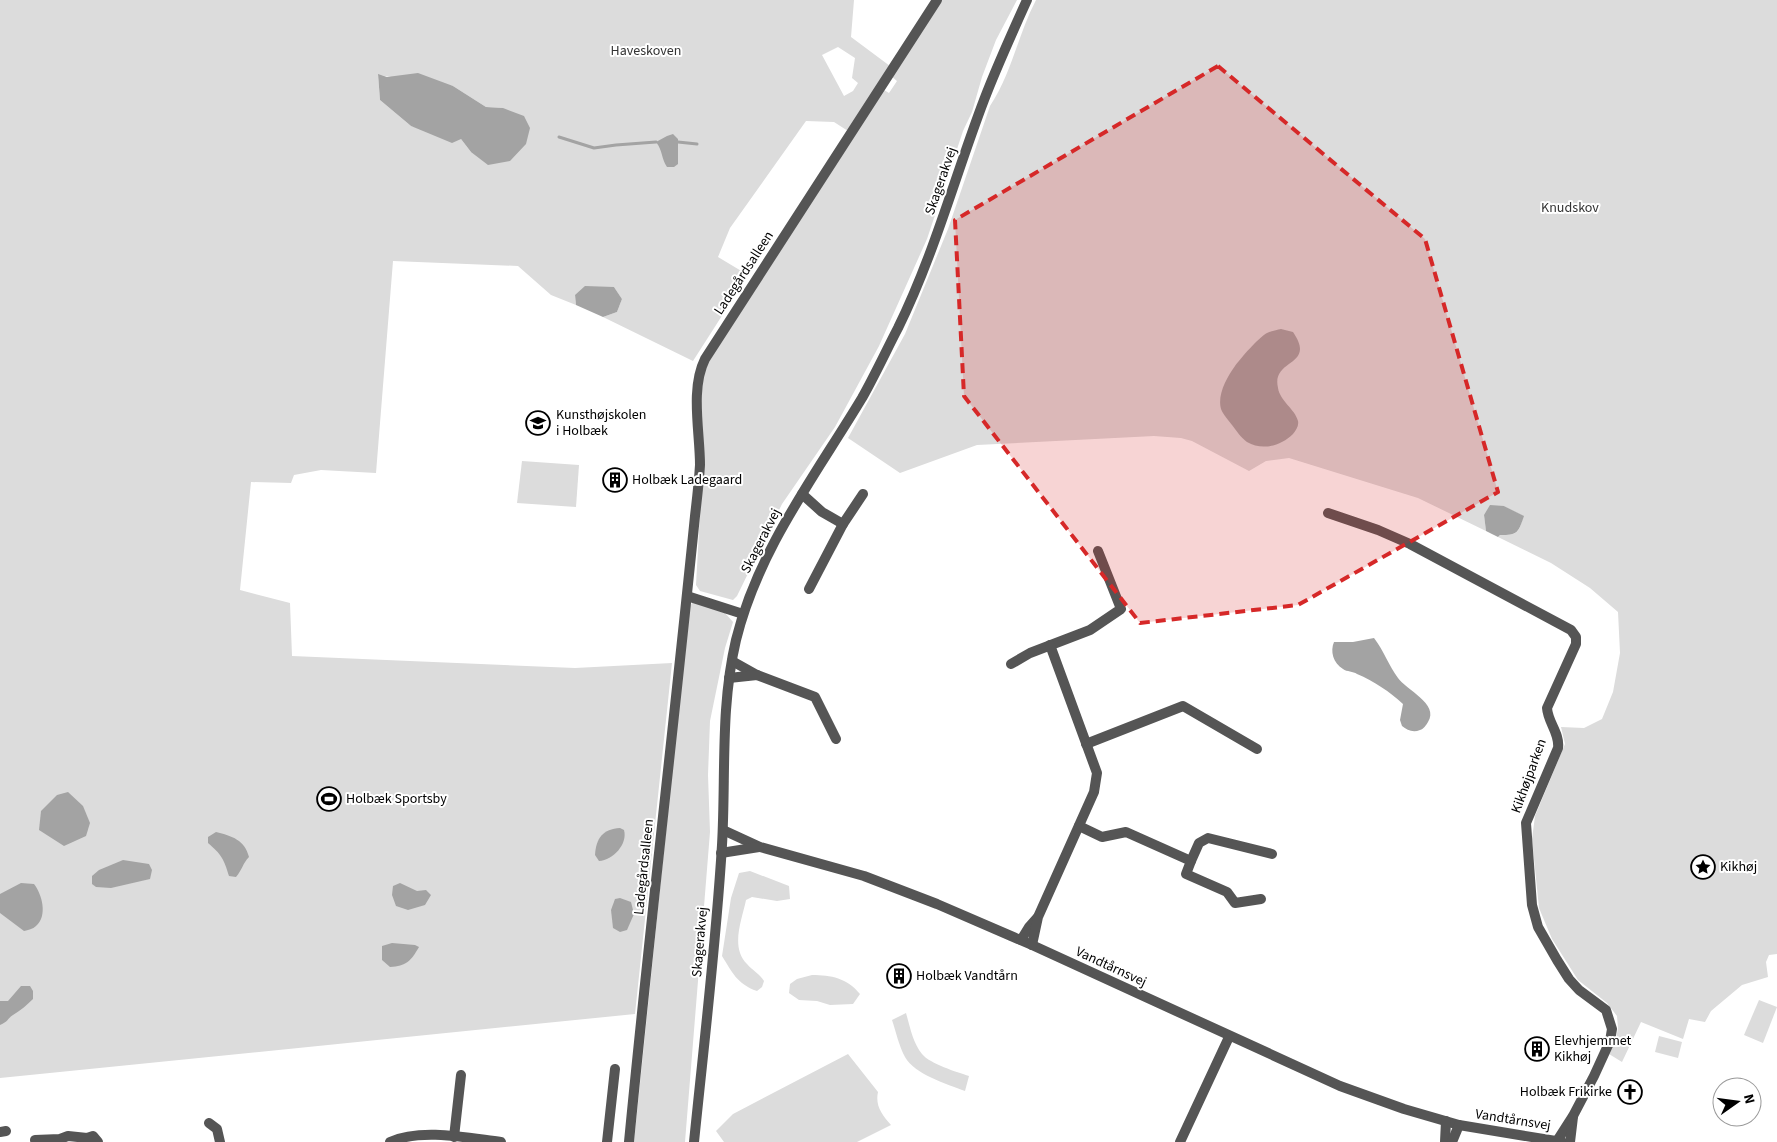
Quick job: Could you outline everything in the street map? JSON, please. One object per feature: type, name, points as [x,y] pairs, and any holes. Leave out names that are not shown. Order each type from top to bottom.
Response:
[{"type":"street","name":"Ladegårdsalleen","points":[[629,1142],[700,466],[697,385],[699,371],[704,359],[937,0]]},
{"type":"street","name":"Skagerakvej","points":[[694,1142],[715,940],[722,830],[724,722],[729,678],[743,614],[764,561],[802,494],[864,395],[901,322],[931,250],[984,101],[1027,0]]},
{"type":"street","points":[[802,494],[822,512],[843,524]]},
{"type":"street","points":[[809,590],[843,524],[863,494]]},
{"type":"street","points":[[796,504],[822,512]]},
{"type":"street","name":"Kikhøjparken","points":[[1328,513],[1378,530],[1410,544],[1571,630],[1576,637],[1576,644],[1547,708],[1548,715],[1558,737],[1558,748],[1526,823],[1532,905],[1538,927],[1569,979],[1579,990],[1606,1010],[1612,1029],[1610,1041],[1594,1076],[1559,1142]]},
{"type":"street","points":[[1012,664],[1030,653],[1090,630],[1121,610],[1098,551]]},
{"type":"street","points":[[687,596],[743,614]]},
{"type":"street","points":[[1032,945],[1038,918],[1094,793],[1097,779],[1097,773],[1050,645]]},
{"type":"street","points":[[732,661],[758,675],[815,697],[836,739]]},
{"type":"street","points":[[729,678],[758,675]]},
{"type":"street","points":[[1086,744],[1183,706],[1257,749]]},
{"type":"street","points":[[1079,826],[1102,837],[1126,832],[1191,862]]},
{"type":"street","name":"Vandtårnsvej","points":[[722,830],[760,847],[874,880],[937,904],[1021,940],[1229,1037],[1340,1086],[1404,1109],[1459,1125],[1559,1142]]},
{"type":"street","points":[[1262,899],[1235,903],[1227,892],[1186,874],[1199,843],[1208,838],[1272,854]]},
{"type":"street","name":"Vandtårnsvej","points":[[721,853],[760,847]]},
{"type":"street","points":[[1021,940],[1029,927],[1038,918]]},
{"type":"street","points":[[1180,1142],[1229,1037]]},
{"type":"street","points":[[607,1142],[615,1069]]},
{"type":"street","points":[[454,1137],[461,1075]]},
{"type":"street","name":"Kikhøjparken","points":[[1570,1142],[1573,1116]]},
{"type":"street","points":[[1445,1142],[1446,1121]]},
{"type":"street","points":[[209,1123],[217,1129],[220,1142]]},
{"type":"street","name":"Vandtårnsvej","points":[[1452,1142],[1459,1125]]},
{"type":"street","points":[[35,1140],[60,1139],[68,1136],[87,1138],[93,1136],[98,1142]]},
{"type":"street","points":[[390,1142],[412,1136],[454,1137],[501,1142]]},
{"type":"highlighted area","points":[[1218,66],[1425,239],[1498,492],[1298,605],[1140,623],[964,396],[955,220]]},
{"type":"green space","name":"Haveskoven","points":[[0,0],[854,0],[851,37],[890,66],[848,131],[834,122],[806,121],[730,228],[718,257],[748,275],[693,361],[603,317],[617,312],[622,299],[614,287],[575,295],[576,305],[551,295],[518,266],[393,261],[376,473],[321,470],[294,475],[291,483],[251,482],[240,590],[290,603],[292,656],[575,668],[672,663],[635,1014],[0,1078]],"holes":[[[838,47],[855,58],[852,78],[858,83],[853,91],[844,96],[822,55]],[[378,75],[453,86],[486,107],[503,108],[471,152],[461,139],[411,126],[380,100]]]},
{"type":"green space","points":[[940,0],[1017,0],[996,40],[982,77],[972,112],[963,131],[927,239],[879,346],[835,427],[782,504],[737,596],[733,600],[700,591],[696,585],[701,494],[699,385],[707,364],[884,90],[889,93],[897,81],[891,76]]},
{"type":"green space","name":"Knudskov","points":[[1036,0],[1777,0],[1777,954],[1769,955],[1766,962],[1768,977],[1742,985],[1711,1011],[1705,1022],[1689,1019],[1683,1039],[1641,1022],[1622,1062],[1609,1054],[1616,1039],[1618,1028],[1617,1016],[1607,1003],[1578,980],[1552,939],[1539,908],[1532,839],[1535,816],[1565,744],[1561,727],[1584,728],[1602,719],[1613,692],[1620,653],[1618,612],[1590,588],[1551,563],[1498,537],[1517,532],[1523,516],[1504,506],[1484,515],[1486,531],[1418,498],[1289,458],[1266,461],[1249,471],[1192,441],[1181,438],[1154,436],[977,445],[900,473],[848,438],[905,334],[948,229],[990,106],[1004,80]]},
{"type":"green space","points":[[522,461],[579,465],[576,507],[517,503]]},
{"type":"green space","points":[[693,602],[725,613],[733,622],[725,648],[710,721],[708,775],[710,832],[685,1142],[634,1142],[689,607]]},
{"type":"green space","points":[[750,871],[789,886],[790,899],[777,901],[752,897],[746,900],[738,942],[742,957],[764,981],[762,987],[757,991],[740,981],[722,956],[731,898],[739,873]]},
{"type":"green space","points":[[812,975],[838,978],[850,984],[860,994],[853,1004],[830,1005],[817,1001],[799,1000],[789,993],[790,984],[797,979]]},
{"type":"green space","points":[[1759,1000],[1777,1007],[1763,1043],[1744,1035]]},
{"type":"green space","points":[[906,1013],[914,1040],[926,1058],[969,1076],[965,1091],[932,1078],[909,1063],[901,1048],[892,1020]]},
{"type":"green space","points":[[1659,1036],[1682,1042],[1678,1058],[1655,1052]]},
{"type":"green space","points":[[848,1054],[878,1092],[877,1097],[880,1110],[891,1125],[857,1142],[724,1142],[716,1131],[733,1114]]},
{"type":"shaded area","points":[[418,73],[453,86],[486,107],[503,108],[524,116],[530,128],[526,144],[510,161],[488,165],[471,152],[461,139],[452,143],[411,126],[380,100],[378,74],[387,77]]},
{"type":"shaded area","points":[[673,134],[678,139],[678,164],[674,167],[667,167],[656,142]]},
{"type":"shaded area","points":[[585,286],[614,287],[622,299],[617,312],[603,317],[576,305],[575,295]]},
{"type":"shaded area","points":[[1281,329],[1293,332],[1299,343],[1300,351],[1297,357],[1286,366],[1278,378],[1279,393],[1294,413],[1298,425],[1293,434],[1283,442],[1265,447],[1253,445],[1239,434],[1226,417],[1221,409],[1220,398],[1229,375],[1245,353],[1269,332]]},
{"type":"shaded area","points":[[1490,505],[1504,506],[1524,516],[1519,529],[1514,533],[1498,537],[1486,531],[1484,515]]},
{"type":"shaded area","points":[[1374,638],[1398,678],[1426,703],[1430,715],[1425,727],[1413,731],[1402,726],[1400,720],[1403,704],[1376,683],[1346,671],[1335,660],[1332,653],[1334,642],[1353,642]]},
{"type":"shaded area","points":[[68,792],[83,806],[90,823],[86,836],[64,846],[39,830],[41,811],[57,795]]},
{"type":"shaded area","points":[[620,828],[624,830],[625,835],[622,846],[609,858],[599,861],[595,855],[599,839],[605,832]]},
{"type":"shaded area","points":[[216,832],[237,840],[247,851],[249,857],[236,877],[229,876],[222,857],[208,843],[208,837]]},
{"type":"shaded area","points":[[123,860],[149,864],[152,870],[150,879],[111,888],[96,887],[92,884],[92,876],[99,870]]},
{"type":"shaded area","points":[[21,883],[34,884],[41,899],[43,911],[40,922],[33,928],[24,931],[0,913],[0,894]]},
{"type":"shaded area","points":[[400,883],[417,891],[426,890],[431,895],[425,905],[408,910],[396,906],[392,895],[393,886]]},
{"type":"shaded area","points":[[620,898],[631,902],[634,914],[627,930],[620,932],[613,928],[611,910],[615,899]]},
{"type":"shaded area","points":[[392,943],[419,947],[408,962],[390,967],[382,960],[382,946]]},
{"type":"shaded area","points":[[21,986],[30,986],[33,991],[33,999],[0,1025],[0,1001],[8,1001]]},
{"type":"waterway","points":[[559,137],[594,148],[656,142]]},
{"type":"waterway","points":[[678,142],[697,144]]},
{"type":"place","name":"Kunsthøjskolen i Holbæk","points":[[538,423]]},
{"type":"place","name":"Holbæk Ladegaard","points":[[615,480]]},
{"type":"place","name":"Holbæk Sportsby","points":[[329,799]]},
{"type":"place","name":"Kikhøj","points":[[1703,867]]},
{"type":"place","name":"Holbæk Vandtårn","points":[[899,976]]},
{"type":"place","name":"Elevhjemmet Kikhøj","points":[[1537,1049]]},
{"type":"place","name":"Holbæk Frikirke","points":[[1630,1092]]}]
